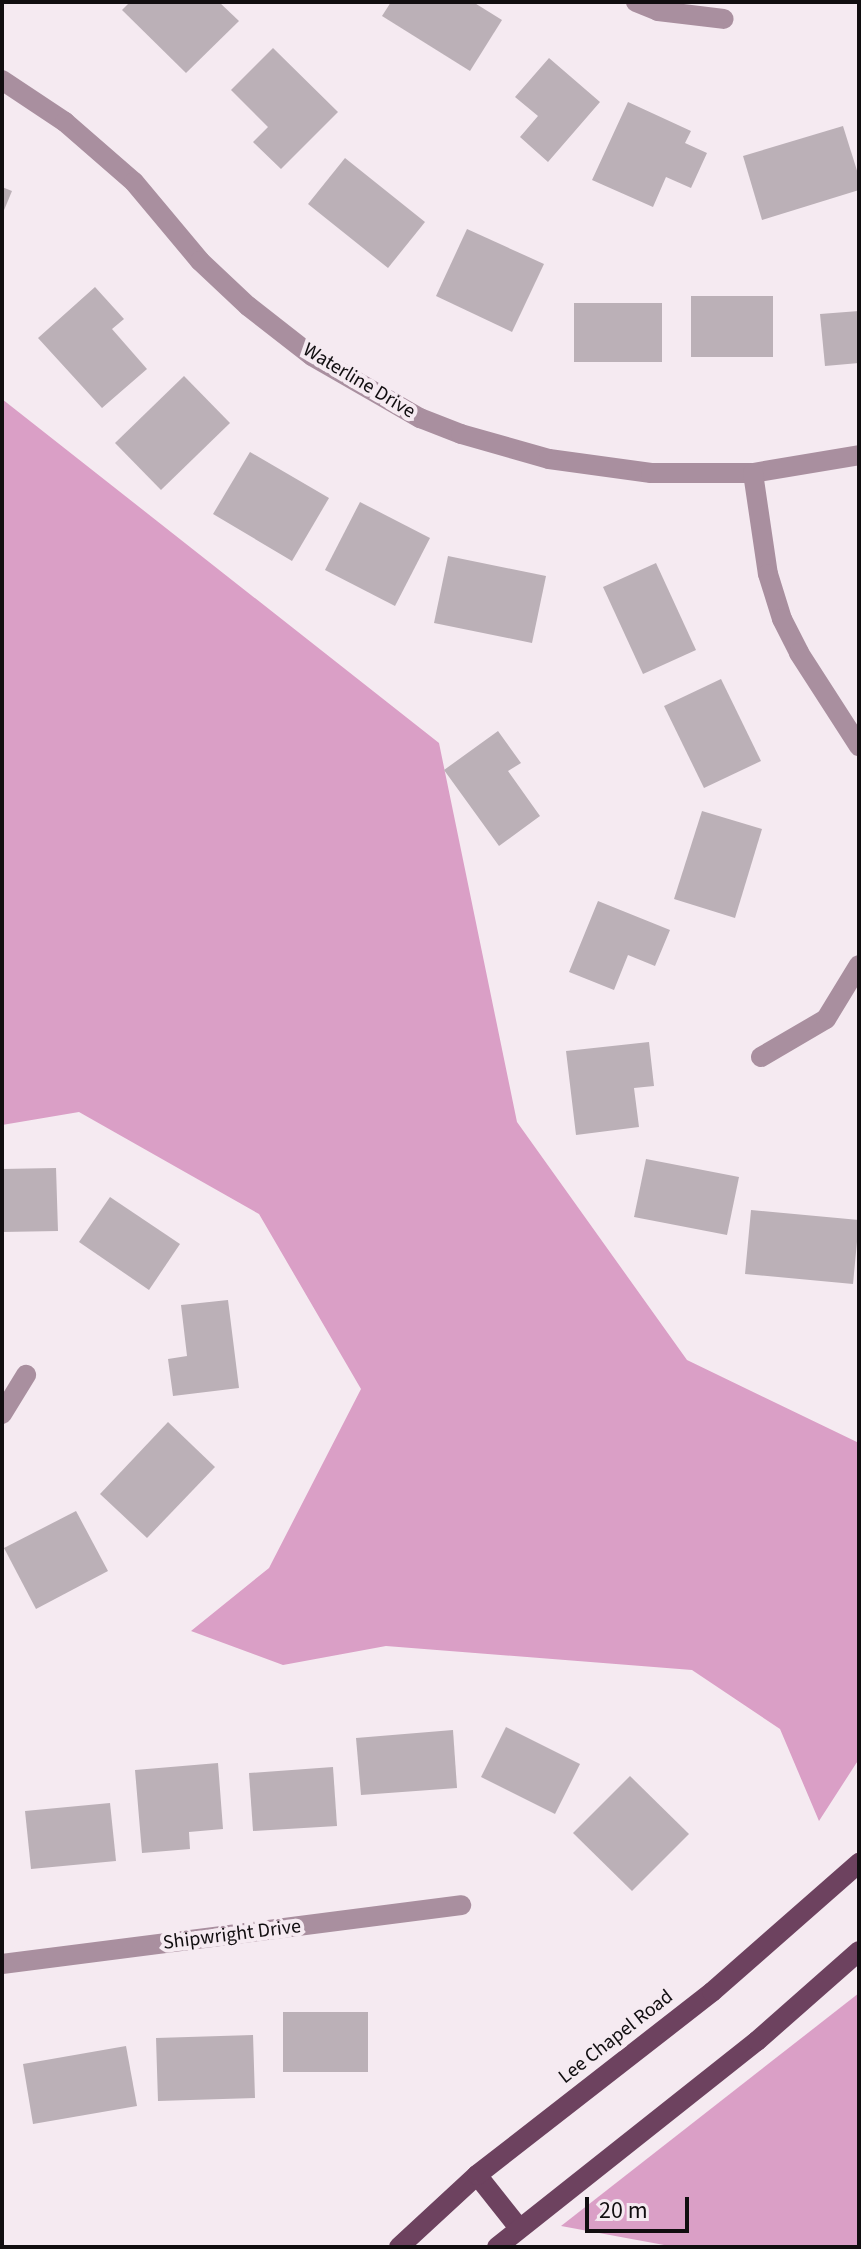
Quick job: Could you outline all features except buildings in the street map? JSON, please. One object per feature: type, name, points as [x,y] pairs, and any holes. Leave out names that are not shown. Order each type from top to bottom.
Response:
[{"type":"main road","name":"Lee Chapel Road","points":[[399,2247],[477,2175],[712,1992],[859,1863]]},
{"type":"main road","points":[[497,2247],[757,2041],[859,1951]]},
{"type":"main road","points":[[477,2175],[519,2228]]},
{"type":"street","points":[[636,2],[658,11],[724,19]]},
{"type":"street","name":"Waterline Drive","points":[[2,80],[65,122],[134,182],[200,261],[248,306],[312,356],[381,398],[461,434],[549,459],[651,473],[753,473],[859,455]]},
{"type":"street","points":[[753,473],[768,574],[782,619],[799,653],[859,746]]},
{"type":"street","points":[[761,1057],[826,1019],[859,965]]},
{"type":"street","points":[[2,1414],[26,1375]]},
{"type":"street","name":"Shipwright Drive","points":[[2,1964],[461,1905]]},
{"type":"shaded area","points":[[2,399],[439,743],[517,1122],[687,1360],[859,1443],[859,1759],[819,1821],[780,1729],[692,1670],[386,1646],[283,1665],[191,1631],[269,1568],[361,1389],[259,1214],[79,1112],[2,1125]]},
{"type":"shaded area","points":[[859,1993],[859,2247],[675,2247],[561,2226]]}]
